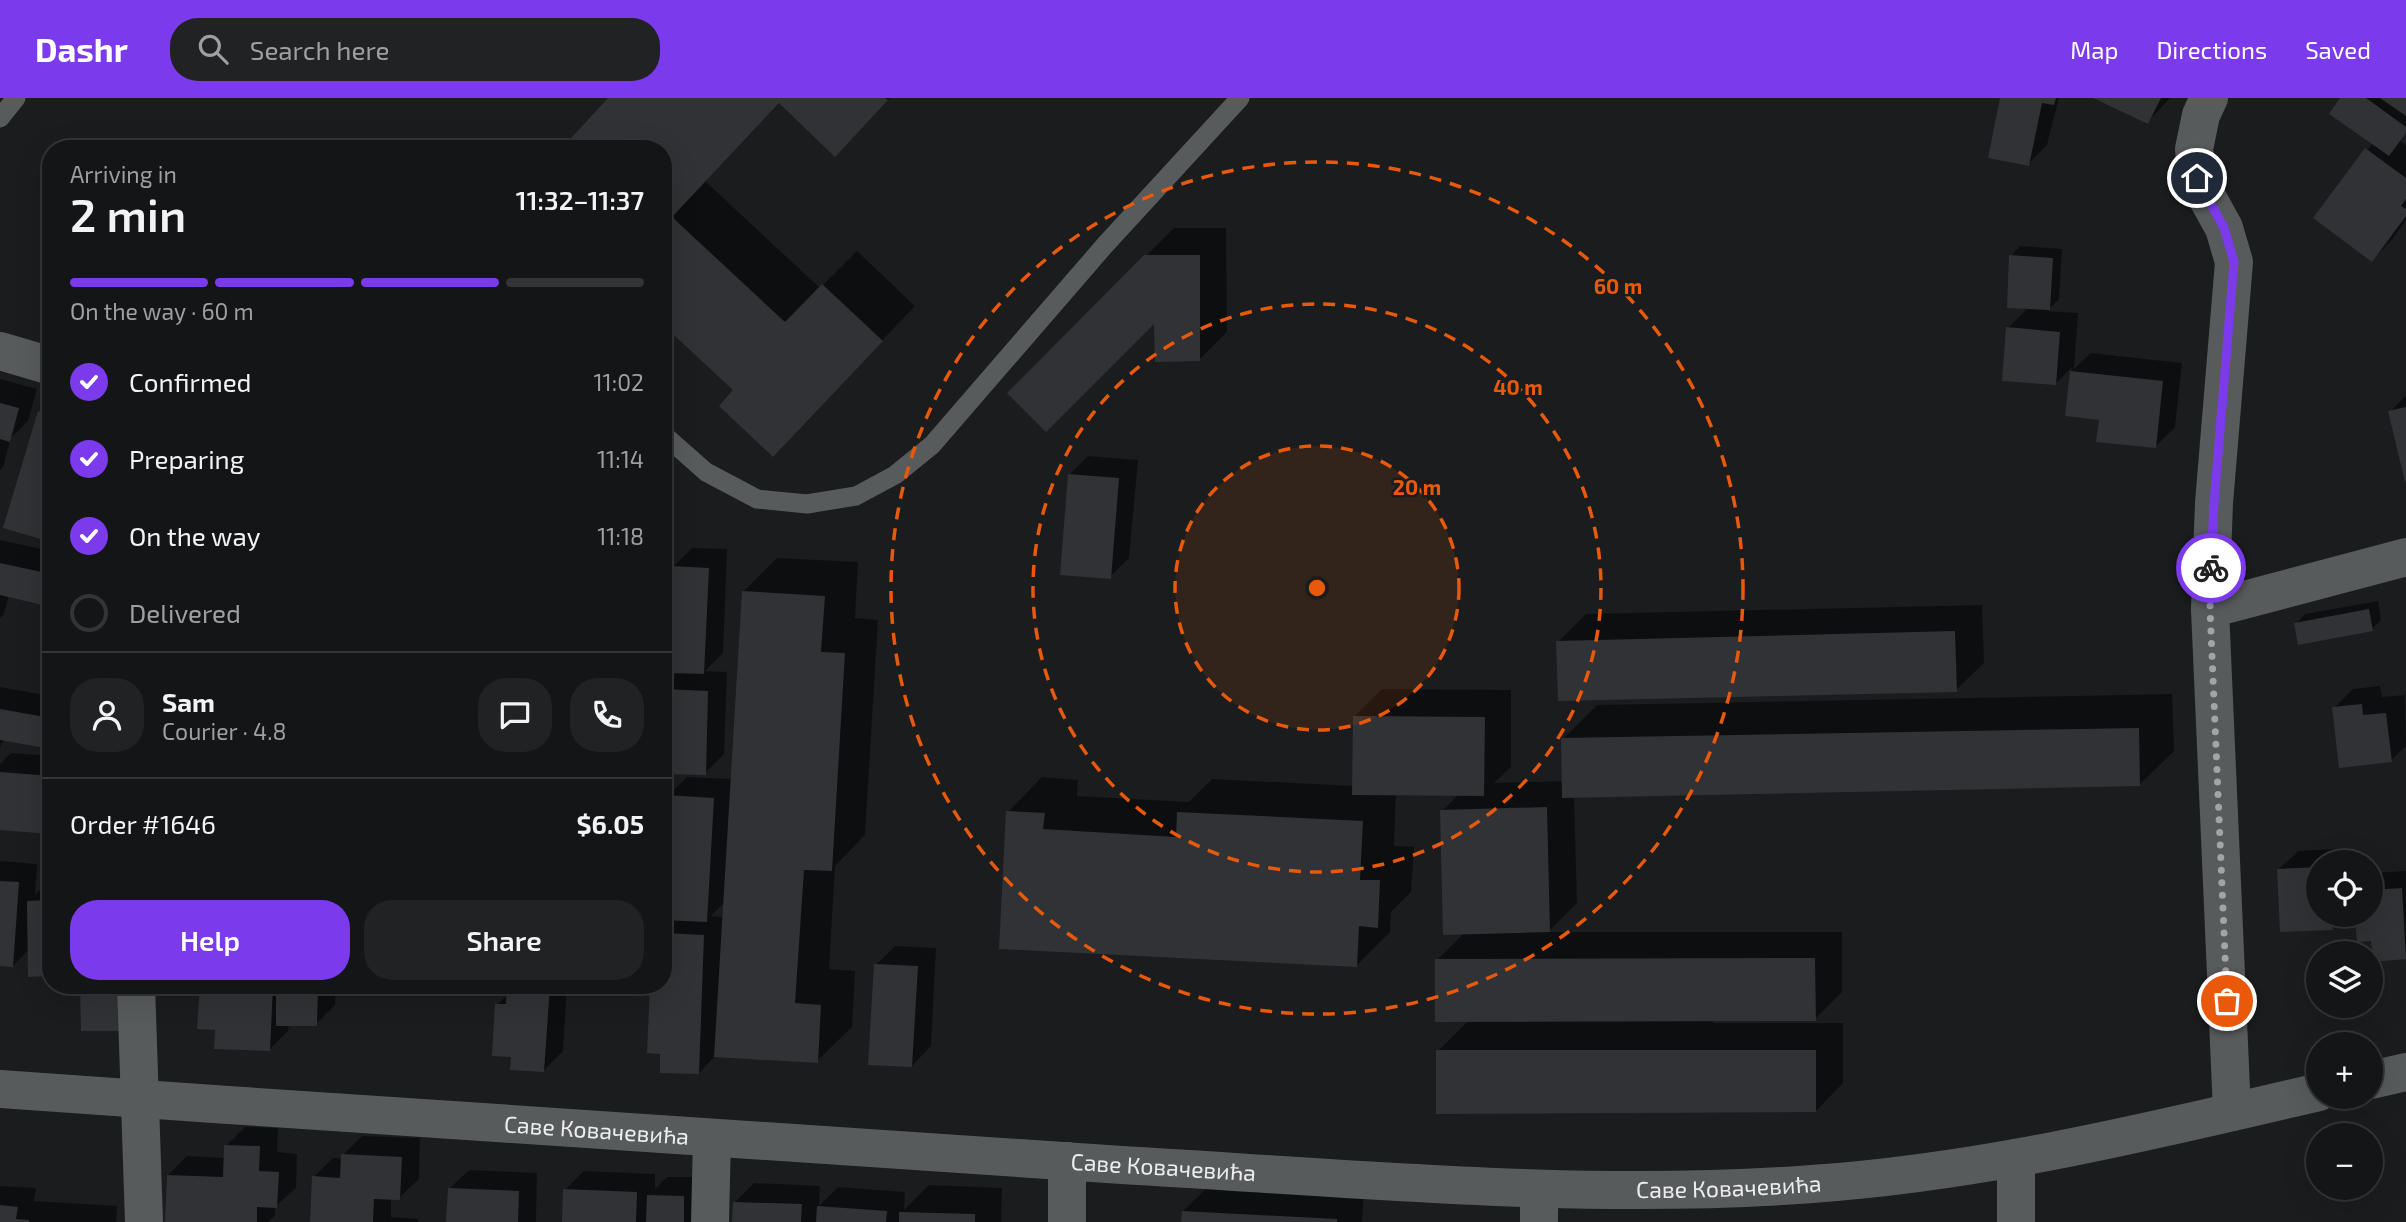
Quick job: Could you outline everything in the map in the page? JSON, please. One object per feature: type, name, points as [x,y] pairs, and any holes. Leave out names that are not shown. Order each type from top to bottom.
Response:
[{"type":"street","points":[[2209,98],[2201,115],[2194,149],[2197,178],[2224,228],[2234,262],[2214,503],[2210,609],[2232,1112]]},
{"type":"street","points":[[0,351],[42,363]]},
{"type":"street","points":[[2210,609],[2406,558]]},
{"type":"street","points":[[136,994],[144,1222]]},
{"type":"street","points":[[2383,1077],[2406,1072]]},
{"type":"street","name":"Саве Ковачевића","points":[[0,1089],[1067,1161],[1539,1206],[1662,1191],[1817,1184],[1906,1175],[2016,1158],[2132,1135],[2306,1095]]},
{"type":"street","points":[[710,1222],[712,1139]]},
{"type":"street","points":[[2016,1158],[2016,1222]]},
{"type":"street","points":[[1067,1161],[1067,1222]]},
{"type":"lane","points":[[0,118],[16,98]]},
{"type":"lane","points":[[672,442],[706,472],[757,499],[807,504],[856,496],[895,475],[932,445],[1105,245],[1240,98]]},
{"type":"building","points":[[608,98],[888,100],[835,157],[779,103],[672,217],[672,140],[569,140]]},
{"type":"building","points":[[2000,98],[2056,98],[2054,105],[2042,103],[2029,166],[1988,158]]},
{"type":"building","points":[[2093,98],[2161,98],[2148,124]]},
{"type":"building","points":[[2340,98],[2366,98],[2406,127],[2406,133],[2389,156],[2329,114]]},
{"type":"building","points":[[2380,98],[2406,98],[2406,116]]},
{"type":"building","points":[[2365,148],[2406,178],[2406,199],[2401,206],[2406,209],[2406,216],[2372,262],[2313,218]]},
{"type":"building","points":[[672,217],[785,322],[822,284],[883,341],[773,457],[719,406],[733,390],[672,333]]},
{"type":"building","points":[[1144,255],[1200,255],[1200,361],[1155,362],[1154,324],[1046,432],[1007,393]]},
{"type":"building","points":[[2009,255],[2053,258],[2050,310],[2007,308]]},
{"type":"building","points":[[2006,327],[2060,332],[2056,385],[2002,381]]},
{"type":"building","points":[[2070,371],[2163,381],[2156,448],[2096,442],[2099,420],[2065,416]]},
{"type":"building","points":[[0,403],[19,408],[10,442],[0,439]]},
{"type":"building","points":[[2406,407],[2406,482],[2405,482],[2388,411]]},
{"type":"building","points":[[38,411],[42,412],[42,539],[3,528]]},
{"type":"building","points":[[1068,474],[1119,478],[1111,579],[1060,575]]},
{"type":"building","points":[[0,563],[42,572],[42,605],[0,595]]},
{"type":"building","points":[[672,566],[709,568],[704,674],[672,673]]},
{"type":"building","points":[[742,591],[825,596],[821,652],[845,653],[832,871],[804,870],[795,1003],[821,1005],[818,1063],[714,1057]]},
{"type":"building","points":[[2369,609],[2373,631],[2298,645],[2294,623]]},
{"type":"building","points":[[1955,631],[1957,692],[1558,701],[1556,641]]},
{"type":"building","points":[[672,689],[708,691],[706,775],[672,774]]},
{"type":"building","points":[[2362,704],[2363,715],[2386,713],[2392,762],[2339,768],[2332,707]]},
{"type":"building","points":[[0,709],[42,716],[42,747],[0,740]]},
{"type":"building","points":[[1353,716],[1485,717],[1484,796],[1352,795]]},
{"type":"building","points":[[2139,728],[2140,786],[1562,798],[1561,738]]},
{"type":"building","points":[[0,772],[42,775],[42,833],[0,830]]},
{"type":"building","points":[[672,795],[714,798],[707,922],[672,920]]},
{"type":"building","points":[[1547,807],[1550,932],[1443,935],[1440,810]]},
{"type":"building","points":[[1006,811],[1045,813],[1043,829],[1176,837],[1177,812],[1363,821],[1360,880],[1380,880],[1378,928],[1359,926],[1357,967],[999,949]]},
{"type":"building","points":[[2306,868],[2306,927],[2333,927],[2333,930],[2280,932],[2277,869]]},
{"type":"building","points":[[0,881],[19,882],[13,967],[0,966]]},
{"type":"building","points":[[2402,888],[2406,959],[2383,961],[2383,941],[2357,941],[2356,927],[2383,927],[2383,889]]},
{"type":"building","points":[[42,900],[42,976],[28,977],[27,901]]},
{"type":"building","points":[[672,933],[704,935],[699,1074],[660,1073],[660,1054],[647,1053],[650,994],[672,994]]},
{"type":"building","points":[[1815,958],[1816,1021],[1435,1022],[1435,959]]},
{"type":"building","points":[[874,964],[918,966],[912,1067],[868,1065]]},
{"type":"building","points":[[80,994],[120,994],[120,1031],[81,1031]]},
{"type":"building","points":[[199,994],[273,994],[270,1051],[214,1049],[215,1030],[197,1029]]},
{"type":"building","points":[[276,994],[318,994],[317,1026],[276,1026]]},
{"type":"building","points":[[507,994],[549,994],[544,1072],[510,1070],[511,1057],[492,1056],[495,1004],[506,1004]]},
{"type":"building","points":[[1436,1050],[1816,1050],[1816,1112],[1436,1114]]},
{"type":"building","points":[[224,1145],[260,1146],[259,1171],[279,1172],[277,1208],[257,1207],[257,1222],[165,1222],[167,1175],[223,1177]]},
{"type":"building","points":[[341,1154],[402,1157],[400,1200],[374,1199],[373,1222],[310,1222],[312,1176],[340,1178]]},
{"type":"building","points":[[448,1188],[519,1191],[518,1222],[446,1222]]},
{"type":"building","points":[[563,1189],[637,1192],[636,1222],[562,1222]]},
{"type":"building","points":[[647,1195],[684,1196],[684,1222],[646,1222]]},
{"type":"building","points":[[733,1202],[802,1204],[801,1222],[732,1222]]},
{"type":"building","points":[[0,1205],[18,1207],[16,1219],[29,1222],[0,1222]]},
{"type":"building","points":[[817,1206],[887,1211],[886,1222],[816,1222]]},
{"type":"building","points":[[1182,1211],[1337,1219],[1337,1222],[1181,1222]]},
{"type":"building","points":[[899,1212],[975,1214],[975,1222],[899,1222]]},
{"type":"way so far","points":[[2211,568],[2210,609],[2227,1001]]},
{"type":"route","points":[[2197,178],[2224,228],[2234,262],[2211,568]]}]
